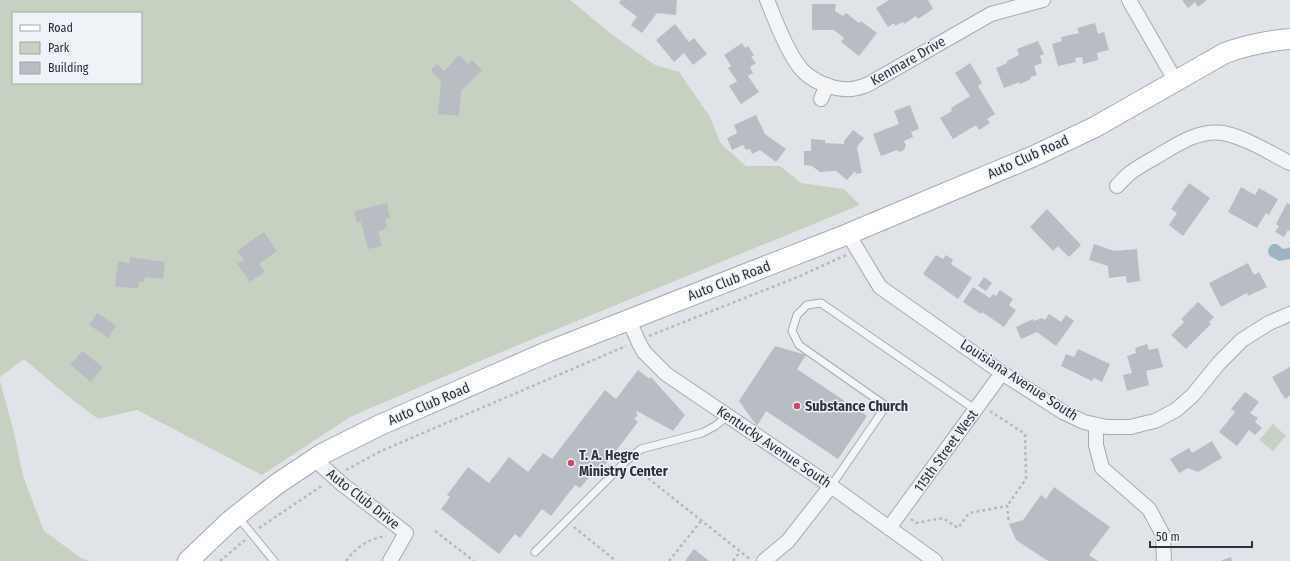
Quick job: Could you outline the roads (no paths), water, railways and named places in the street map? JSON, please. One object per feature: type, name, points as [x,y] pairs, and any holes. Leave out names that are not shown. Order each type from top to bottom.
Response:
[{"type":"street","name":"Kenmare Drive","points":[[767,0],[796,64],[810,77],[827,85],[845,89],[863,86],[991,14],[1043,0]]},
{"type":"street","points":[[1129,0],[1175,80]]},
{"type":"street","name":"Auto Club Road","points":[[188,561],[236,516],[276,484],[322,454],[380,425],[547,352],[848,234],[1048,149],[1095,127],[1225,52],[1268,40],[1290,39]]},
{"type":"street","points":[[821,99],[827,85]]},
{"type":"street","points":[[1117,186],[1130,173],[1147,162],[1181,142],[1206,133],[1223,133],[1238,137],[1290,163]]},
{"type":"street","name":"Louisiana Avenue South","points":[[848,234],[880,287],[1002,373],[1063,412],[1084,422],[1107,427],[1131,427],[1155,421],[1176,410],[1193,395],[1219,363],[1242,340],[1269,323],[1290,314]]},
{"type":"street","name":"Kentucky Avenue South","points":[[629,320],[644,352],[666,374],[831,486],[935,561]]},
{"type":"street","name":"115th Street West","points":[[889,528],[1002,373]]},
{"type":"street","points":[[1096,424],[1096,445],[1102,468],[1149,509],[1163,535],[1164,561]]},
{"type":"street","name":"Auto Club Drive","points":[[314,459],[334,478],[406,533],[390,561]]},
{"type":"street","points":[[764,561],[788,541],[831,486]]},
{"type":"lane","points":[[831,486],[886,406],[799,346],[792,332],[797,314],[807,305],[821,302],[978,407]]},
{"type":"lane","points":[[535,552],[626,461],[641,449],[702,433],[715,426],[728,416]]},
{"type":"lane","points":[[236,516],[274,561]]},
{"type":"water","points":[[1273,244],[1277,244],[1283,249],[1289,248],[1290,246],[1290,259],[1279,261],[1270,256],[1268,253],[1269,249]]},
{"type":"place","name":"Substance Church","points":[[797,406]]},
{"type":"place","name":"T. A. Hegre Ministry Center","points":[[571,463]]}]
